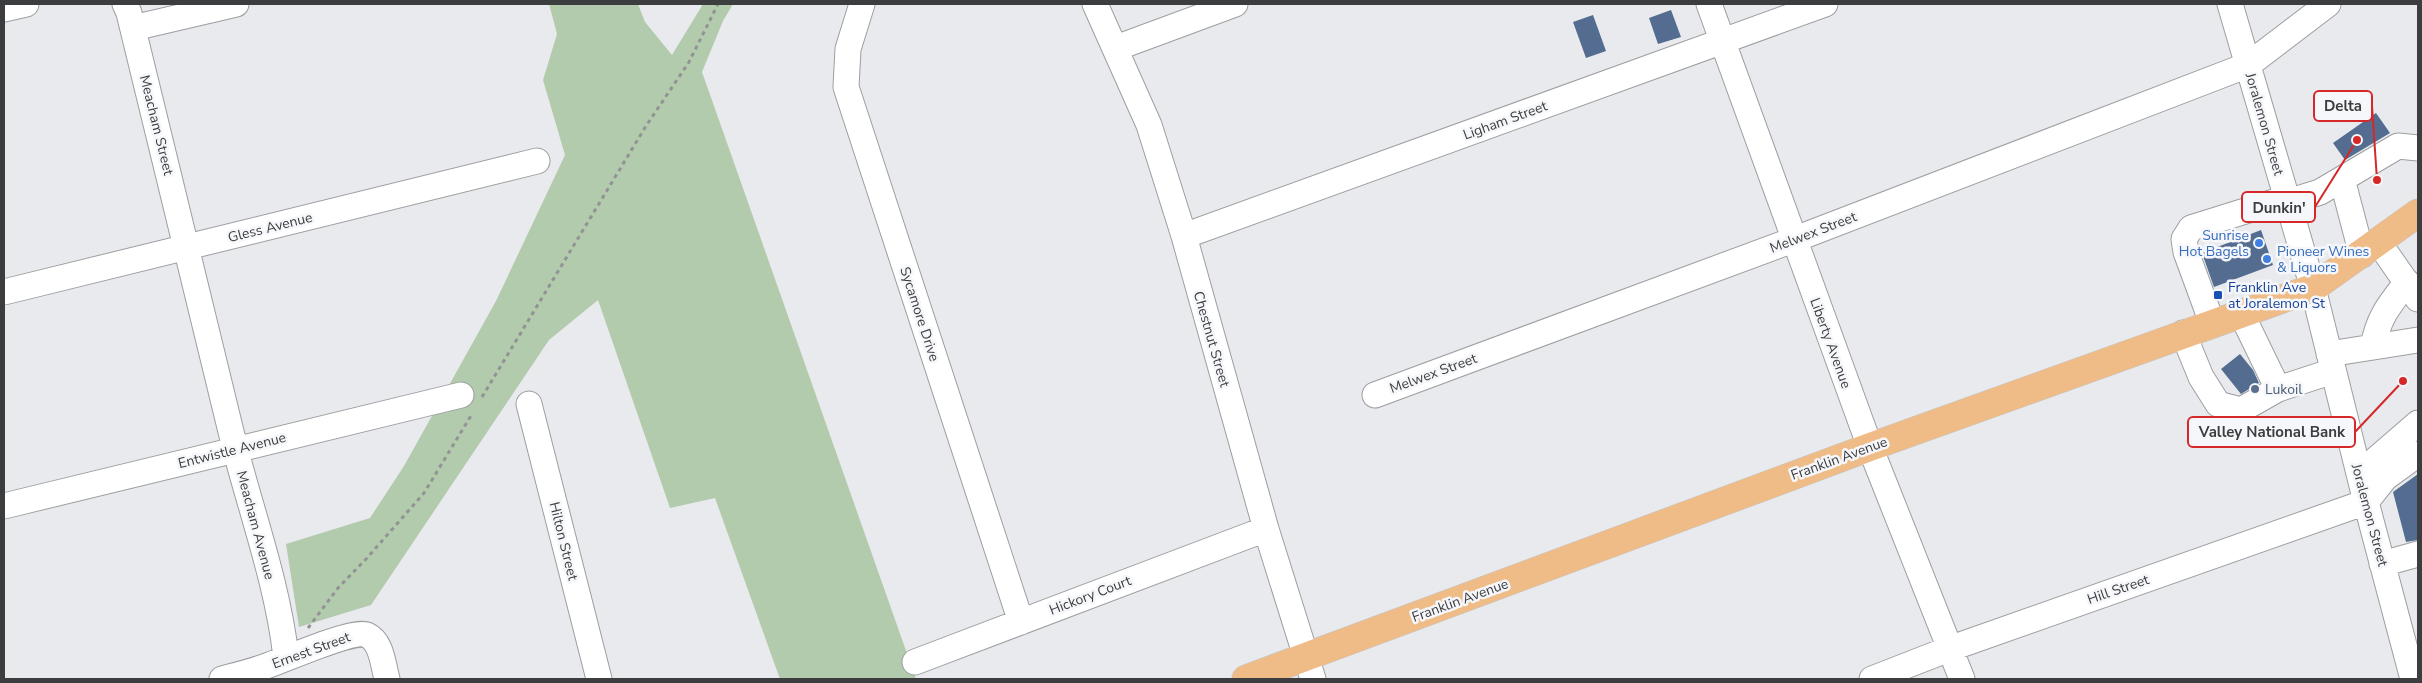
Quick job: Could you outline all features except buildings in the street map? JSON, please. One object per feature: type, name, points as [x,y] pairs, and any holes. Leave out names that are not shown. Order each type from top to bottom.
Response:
[{"type":"main road","name":"Franklin Avenue","points":[[1246,679],[1309,668],[1870,447],[2183,333],[2313,288],[2418,214]]},
{"type":"street","points":[[4,9],[26,4]]},
{"type":"street","name":"Meacham Street","points":[[125,4],[133,28],[188,247]]},
{"type":"street","points":[[133,28],[236,4]]},
{"type":"street","name":"Sycamore Drive","points":[[862,4],[848,49],[846,87],[1021,622]]},
{"type":"street","name":"Chestnut Street","points":[[1095,4],[1149,125],[1184,236],[1266,529],[1309,668]]},
{"type":"street","points":[[1116,48],[1235,4]]},
{"type":"street","name":"Liberty Avenue","points":[[1708,4],[1870,447],[1962,679]]},
{"type":"street","name":"Ligham Street","points":[[1184,236],[1825,4]]},
{"type":"street","name":"Joralemon Street","points":[[2230,4],[2313,288],[2366,502],[2413,679]]},
{"type":"street","name":"Melwex Street","points":[[1375,395],[1793,240],[2248,65],[2328,4]]},
{"type":"street","points":[[2212,323],[2186,252],[2184,239],[2191,228],[2320,192],[2398,146],[2418,148]]},
{"type":"street","name":"Gless Avenue","points":[[4,292],[537,161]]},
{"type":"street","points":[[2342,179],[2370,249],[2412,291],[2383,313],[2376,330],[2373,347]]},
{"type":"street","name":"Meacham Avenue","points":[[188,247],[235,448],[292,655]]},
{"type":"street","points":[[2241,313],[2278,389]]},
{"type":"street","points":[[2183,333],[2201,377],[2218,404],[2241,410],[2331,363],[2373,347],[2418,340]]},
{"type":"street","name":"Entwistle Avenue","points":[[4,506],[235,448],[473,401]]},
{"type":"street","name":"Hilton Street","points":[[529,404],[599,679]]},
{"type":"street","points":[[2359,474],[2418,423]]},
{"type":"street","points":[[2366,502],[2385,478],[2418,454]]},
{"type":"street","name":"Hill Street","points":[[1872,679],[1949,649],[2366,502]]},
{"type":"street","name":"Hickory Court","points":[[915,662],[1266,529]]},
{"type":"street","points":[[2382,564],[2418,554]]},
{"type":"street","name":"Ernest Street","points":[[222,679],[269,665],[292,655],[359,633],[371,638],[380,651],[387,679]]},
{"type":"path","points":[[292,655],[309,624],[338,588],[424,493],[473,401],[646,126],[689,62],[718,4]]},
{"type":"green space","points":[[549,4],[638,4],[645,22],[672,55],[703,4],[733,4],[723,21],[702,72],[916,679],[780,679],[715,498],[670,508],[598,300],[549,340],[371,605],[299,627],[286,544],[370,518],[404,466],[496,301],[565,155],[543,80],[557,34]]},
{"type":"place","name":"Dunkin'","points":[[2357,140]]},
{"type":"place","name":"Delta","points":[[2377,180]]},
{"type":"place","name":"Sunrise Hot Bagels","points":[[2259,243]]},
{"type":"place","name":"Pioneer Wines & Liquors","points":[[2267,259]]},
{"type":"place","name":"Franklin Ave at Joralemon St","points":[[2218,295]]},
{"type":"place","name":"Valley National Bank","points":[[2403,381]]},
{"type":"place","name":"Lukoil","points":[[2255,389]]}]
